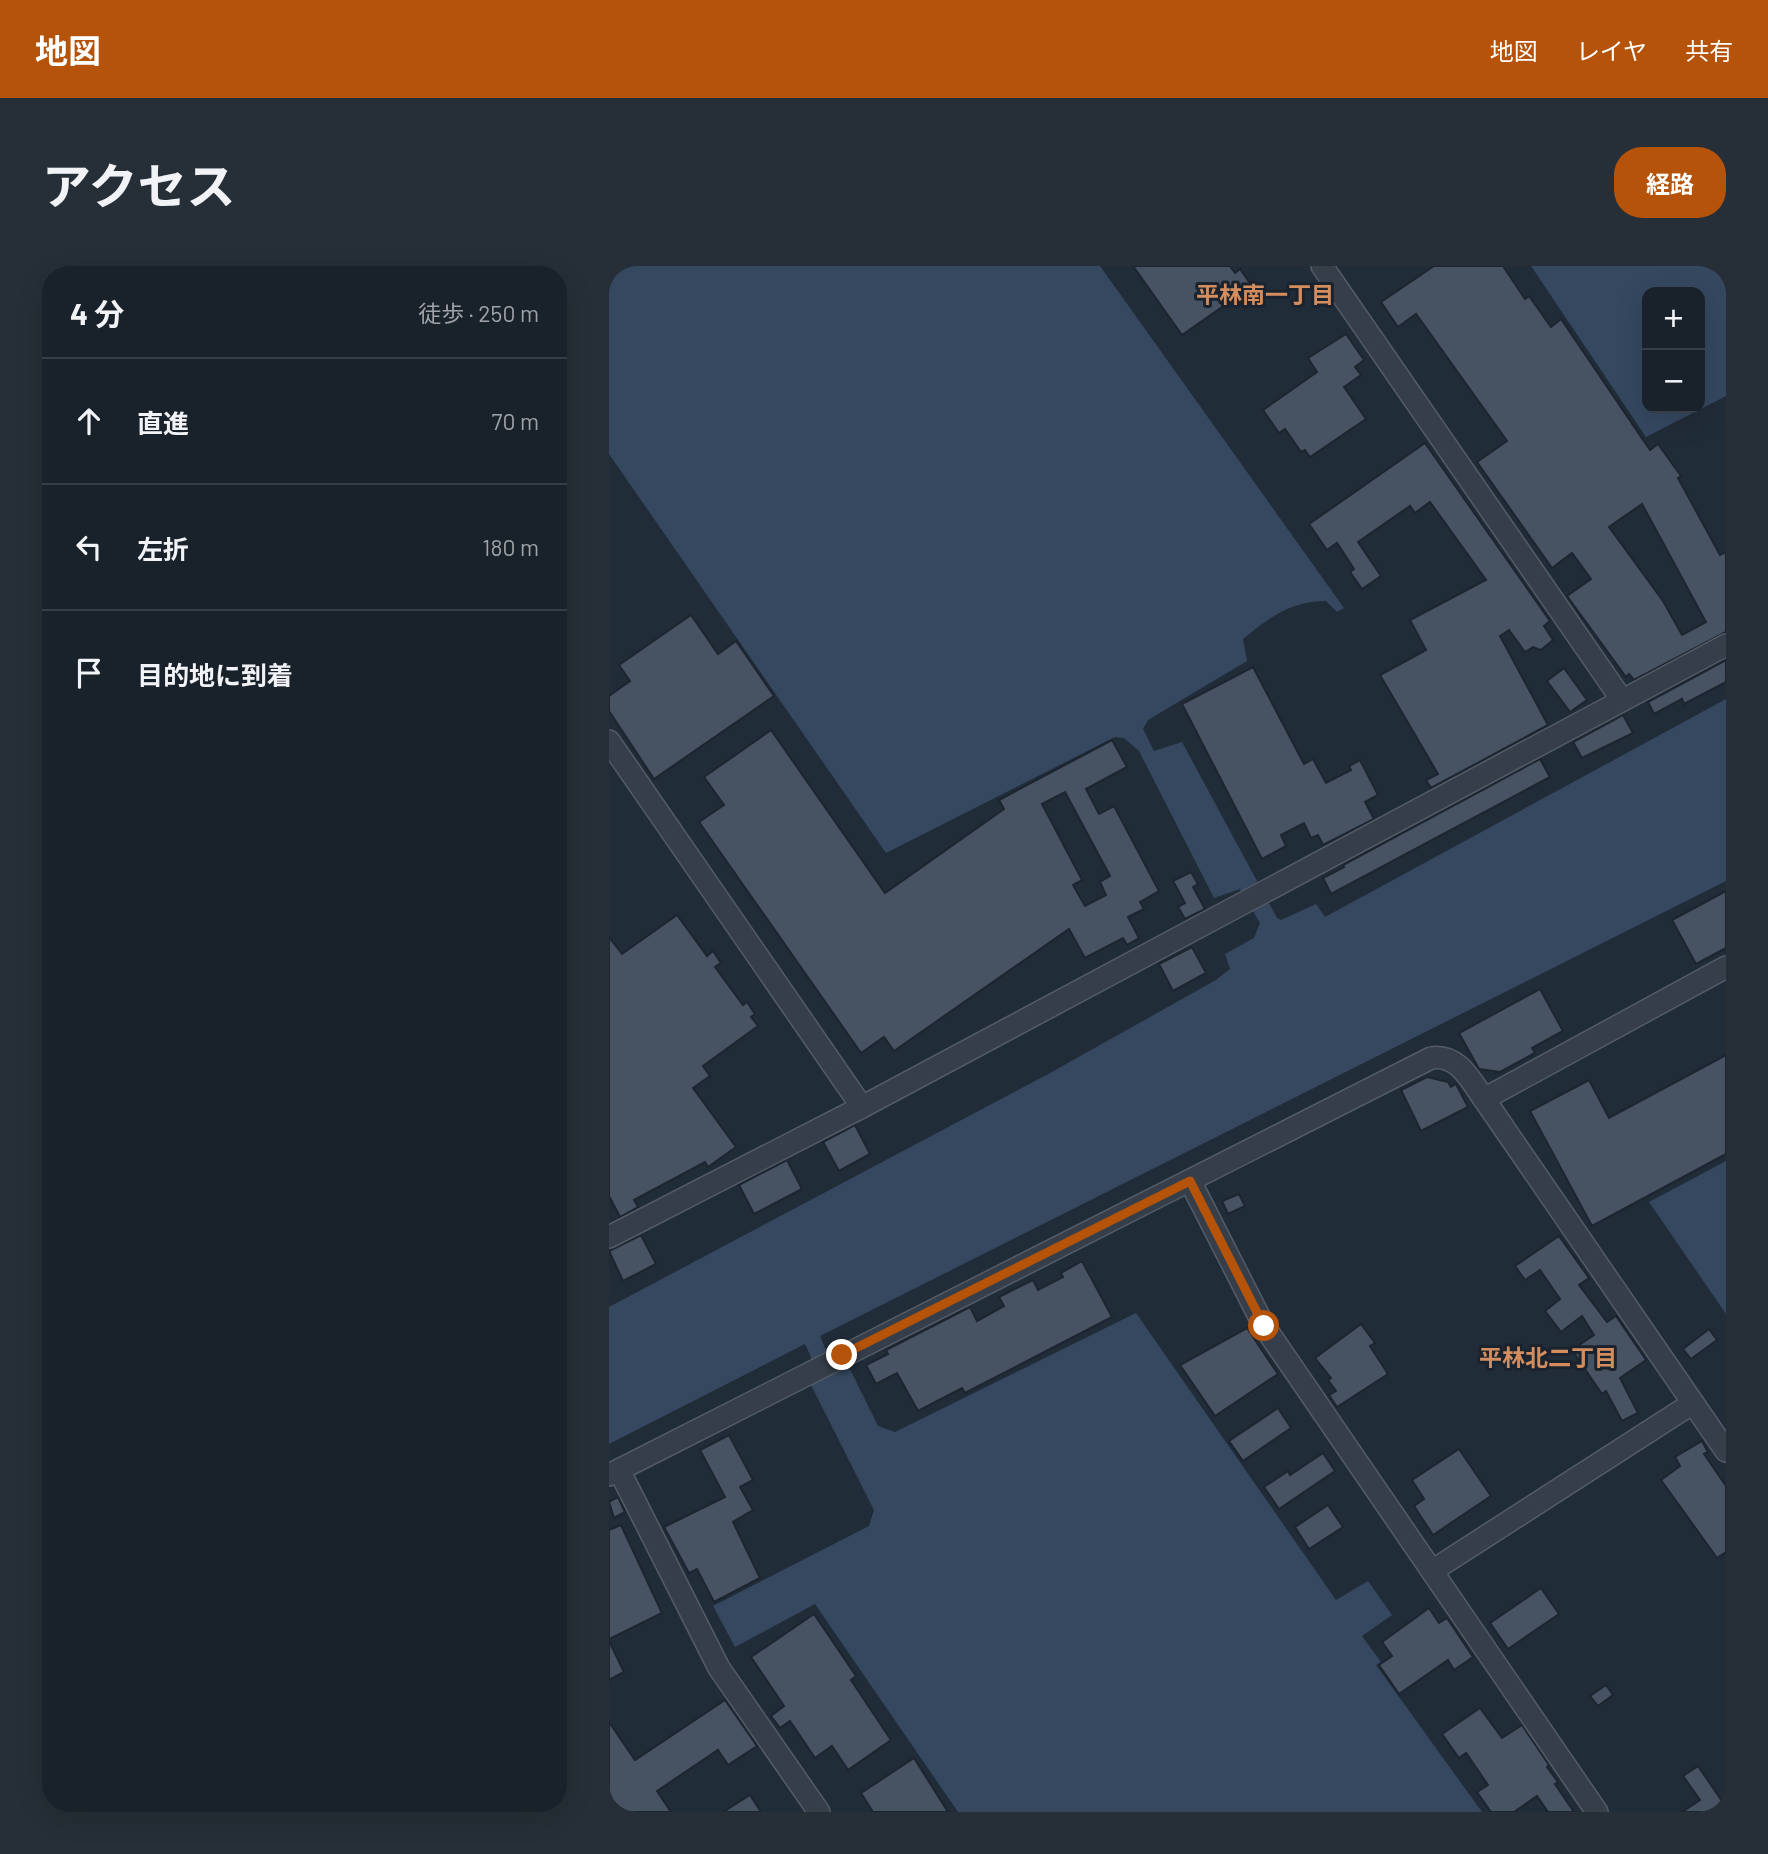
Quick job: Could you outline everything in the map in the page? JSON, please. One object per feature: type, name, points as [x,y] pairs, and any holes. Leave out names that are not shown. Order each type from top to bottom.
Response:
[{"type":"street","points":[[1322,266],[1622,700]]},
{"type":"street","points":[[609,1237],[862,1107],[1726,645]]},
{"type":"street","points":[[609,741],[862,1107]]},
{"type":"street","points":[[1484,1099],[1726,967]]},
{"type":"street","points":[[818,1812],[719,1668],[614,1473],[802,1375],[1431,1058],[1440,1056],[1457,1063],[1726,1451]]},
{"type":"street","points":[[1190,1181],[1264,1326],[1597,1812]]},
{"type":"street","points":[[1432,1571],[1693,1403]]},
{"type":"water","points":[[609,266],[1100,266],[1344,608],[1337,612],[1326,601],[1313,602],[1291,607],[1272,617],[1243,639],[1247,661],[1148,720],[1143,729],[1154,751],[1182,742],[1277,918],[1281,920],[1316,904],[1325,917],[1726,699],[1726,881],[820,1336],[825,1348],[849,1367],[878,1426],[895,1432],[1136,1313],[1336,1600],[1368,1581],[1392,1615],[1362,1636],[1381,1662],[1376,1665],[1482,1812],[958,1812],[815,1604],[735,1647],[713,1606],[869,1526],[874,1510],[811,1385],[811,1357],[805,1344],[609,1444],[609,1307],[1050,1073],[1216,980],[1230,969],[1225,954],[1254,938],[1260,923],[1240,889],[1214,898],[1139,751],[1124,738],[1115,737],[886,853],[609,454]]},
{"type":"water","points":[[1531,266],[1726,266],[1726,396],[1705,407],[1705,287],[1642,287],[1642,413],[1693,413],[1646,437]]},
{"type":"water","points":[[1726,1161],[1726,1314],[1649,1202]]},
{"type":"building","points":[[1133,266],[1230,266],[1235,273],[1240,269],[1252,286],[1182,335]]},
{"type":"building","points":[[1434,266],[1503,266],[1525,299],[1529,296],[1551,327],[1561,319],[1650,450],[1658,444],[1681,476],[1678,478],[1720,555],[1726,552],[1726,632],[1634,680],[1629,674],[1626,677],[1567,596],[1591,579],[1572,553],[1552,568],[1477,462],[1507,441],[1416,314],[1398,327],[1381,302]],"holes":[[[1642,504],[1706,622],[1682,635],[1663,601],[1609,527]]]},
{"type":"building","points":[[1346,334],[1364,360],[1355,367],[1361,375],[1344,387],[1366,419],[1310,457],[1305,450],[1301,452],[1285,429],[1279,433],[1263,410],[1317,372],[1308,358]]},
{"type":"building","points":[[1425,443],[1550,621],[1544,626],[1553,640],[1541,650],[1533,647],[1525,652],[1509,630],[1500,636],[1548,725],[1431,788],[1426,780],[1438,774],[1380,675],[1426,650],[1410,620],[1486,580],[1430,502],[1415,513],[1410,506],[1358,542],[1381,576],[1362,589],[1350,572],[1354,569],[1337,543],[1327,550],[1309,524]]},
{"type":"building","points":[[691,615],[718,654],[736,641],[774,696],[654,779],[609,711],[609,696],[630,681],[619,665]]},
{"type":"building","points":[[1726,660],[1726,682],[1684,704],[1682,699],[1654,714],[1648,702]]},
{"type":"building","points":[[1253,667],[1304,764],[1313,759],[1326,783],[1351,770],[1349,766],[1360,760],[1378,795],[1365,802],[1374,819],[1323,845],[1318,835],[1311,838],[1304,823],[1281,835],[1286,846],[1262,859],[1182,704]]},
{"type":"building","points":[[1564,668],[1587,700],[1570,712],[1547,681]]},
{"type":"building","points":[[1623,715],[1633,733],[1582,758],[1573,742]]},
{"type":"building","points":[[771,730],[885,893],[1004,809],[999,800],[1112,740],[1127,767],[1086,789],[1099,814],[1114,806],[1159,891],[1140,902],[1144,909],[1128,917],[1139,938],[1127,945],[1123,938],[1085,958],[1069,929],[894,1051],[884,1037],[861,1053],[699,822],[724,805],[704,777]],"holes":[[[1065,792],[1110,876],[1100,882],[1106,895],[1085,906],[1073,885],[1082,880],[1042,804]]]},
{"type":"building","points":[[1540,759],[1550,777],[1331,894],[1323,878],[1344,867],[1343,865]]},
{"type":"building","points":[[1191,872],[1198,884],[1193,887],[1205,909],[1185,919],[1178,907],[1185,903],[1173,881]]},
{"type":"building","points":[[1726,891],[1726,948],[1696,964],[1672,920]]},
{"type":"building","points":[[677,915],[707,956],[713,951],[721,963],[715,967],[743,1005],[747,1002],[755,1014],[751,1017],[758,1026],[703,1066],[710,1076],[693,1088],[736,1147],[708,1167],[705,1162],[634,1200],[638,1207],[620,1217],[609,1196],[609,937],[622,954]]},
{"type":"building","points":[[1192,947],[1206,973],[1173,991],[1159,964]]},
{"type":"building","points":[[1540,989],[1563,1031],[1532,1048],[1535,1053],[1500,1072],[1479,1069],[1459,1033]]},
{"type":"building","points":[[1726,1055],[1726,1154],[1592,1226],[1530,1111],[1589,1080],[1609,1118]]},
{"type":"building","points":[[1427,1077],[1448,1082],[1451,1087],[1456,1084],[1468,1107],[1421,1131],[1401,1090]]},
{"type":"building","points":[[855,1125],[870,1154],[839,1171],[823,1142]]},
{"type":"building","points":[[787,1160],[802,1189],[754,1214],[739,1185]]},
{"type":"building","points":[[1239,1194],[1245,1206],[1228,1214],[1222,1201]]},
{"type":"building","points":[[641,1235],[656,1264],[623,1281],[609,1251]]},
{"type":"building","points":[[1559,1236],[1589,1278],[1579,1285],[1607,1322],[1616,1316],[1646,1360],[1620,1378],[1638,1413],[1622,1421],[1606,1391],[1602,1394],[1572,1350],[1594,1335],[1582,1316],[1561,1332],[1545,1311],[1560,1299],[1540,1270],[1525,1280],[1515,1266]]},
{"type":"building","points":[[1082,1261],[1112,1317],[965,1393],[962,1388],[918,1411],[897,1373],[876,1384],[866,1365],[888,1354],[886,1350],[970,1307],[977,1321],[1004,1306],[999,1297],[1033,1280],[1038,1290],[1063,1277],[1061,1273]]},
{"type":"building","points":[[1361,1324],[1375,1343],[1370,1346],[1388,1374],[1337,1407],[1329,1395],[1336,1391],[1328,1380],[1331,1378],[1315,1358]]},
{"type":"building","points":[[1247,1328],[1278,1374],[1215,1416],[1180,1365]]},
{"type":"building","points":[[1709,1329],[1717,1340],[1691,1359],[1683,1349]]},
{"type":"building","points":[[1278,1408],[1291,1428],[1243,1461],[1229,1441]]},
{"type":"building","points":[[729,1435],[753,1480],[740,1487],[753,1510],[733,1522],[760,1578],[714,1602],[697,1569],[689,1573],[664,1527],[725,1497],[700,1450]]},
{"type":"building","points":[[1702,1441],[1708,1452],[1704,1454],[1726,1486],[1726,1552],[1717,1558],[1661,1480],[1680,1466],[1675,1457]]},
{"type":"building","points":[[1459,1449],[1491,1496],[1433,1535],[1414,1506],[1424,1499],[1412,1480]]},
{"type":"building","points":[[1323,1453],[1335,1471],[1279,1509],[1264,1487],[1288,1471],[1290,1475]]},
{"type":"building","points":[[618,1497],[625,1512],[614,1518],[609,1502]]},
{"type":"building","points":[[1328,1505],[1343,1527],[1309,1549],[1295,1527]]},
{"type":"building","points":[[621,1525],[662,1613],[609,1639],[609,1530]]},
{"type":"building","points":[[1541,1588],[1559,1614],[1508,1649],[1490,1623]]},
{"type":"building","points":[[1429,1608],[1439,1623],[1447,1618],[1473,1657],[1454,1670],[1448,1660],[1399,1694],[1379,1665],[1392,1656],[1382,1642]]},
{"type":"building","points":[[814,1614],[856,1676],[851,1680],[891,1740],[848,1770],[832,1746],[815,1758],[790,1721],[780,1728],[771,1716],[784,1706],[751,1657]]},
{"type":"building","points":[[609,1641],[624,1672],[609,1680]]},
{"type":"building","points":[[1606,1685],[1613,1695],[1598,1706],[1590,1696]]},
{"type":"building","points":[[725,1700],[757,1746],[728,1765],[718,1750],[657,1791],[671,1812],[609,1812],[609,1722],[635,1760]]},
{"type":"building","points":[[1480,1708],[1502,1738],[1522,1725],[1549,1765],[1547,1767],[1558,1782],[1555,1784],[1574,1812],[1548,1812],[1537,1796],[1514,1812],[1491,1812],[1477,1792],[1488,1785],[1466,1753],[1459,1758],[1442,1734]]},
{"type":"building","points":[[914,1758],[948,1812],[873,1812],[861,1793]]},
{"type":"building","points":[[1698,1766],[1726,1807],[1726,1812],[1682,1812],[1700,1800],[1683,1776]]},
{"type":"building","points":[[750,1795],[761,1812],[723,1812]]},
{"type":"district","name":"平林南一丁目","points":[[1265,294]]},
{"type":"district","name":"平林北二丁目","points":[[1548,1357]]},
{"type":"route","points":[[842,1355],[1190,1181],[1264,1326]]}]
